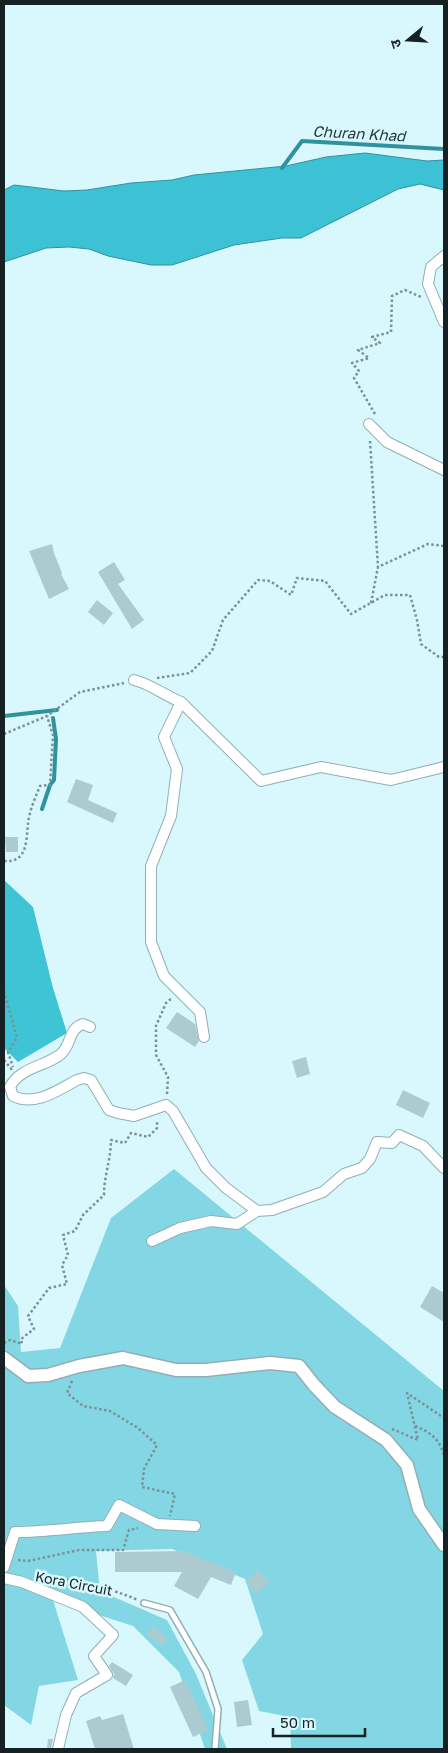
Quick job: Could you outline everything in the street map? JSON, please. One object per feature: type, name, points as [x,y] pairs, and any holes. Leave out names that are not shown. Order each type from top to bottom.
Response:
[{"type":"street","points":[[444,256],[431,267],[428,284],[444,322]]},
{"type":"street","points":[[369,424],[386,442],[444,470]]},
{"type":"street","points":[[134,680],[145,683],[182,702],[262,781],[321,767],[391,780],[444,767]]},
{"type":"street","points":[[182,702],[164,737],[177,769],[171,816],[151,866],[151,942],[164,976],[200,1012],[204,1037]]},
{"type":"street","points":[[90,1027],[83,1024],[78,1026],[73,1030],[70,1041],[61,1053],[23,1072],[17,1077],[10,1087],[13,1096],[21,1100],[36,1100],[84,1078],[91,1080],[109,1110],[118,1114],[134,1116],[166,1105],[173,1111],[206,1168],[226,1188],[257,1211]]},
{"type":"street","points":[[152,1241],[180,1228],[211,1221],[237,1224],[257,1211],[272,1210],[323,1192],[344,1174],[362,1168],[370,1159],[377,1142],[392,1143],[399,1135],[423,1146],[444,1168]]},
{"type":"street","points":[[4,1358],[28,1376],[48,1375],[79,1366],[123,1358],[176,1370],[206,1370],[270,1362],[299,1366],[335,1407],[386,1440],[407,1465],[419,1509],[444,1545]]},
{"type":"street","points":[[6,1563],[15,1532],[42,1532],[73,1527],[107,1526],[119,1505],[154,1523],[196,1526]]},
{"type":"street","points":[[4,1578],[22,1582],[83,1607],[113,1635],[94,1656],[107,1675],[76,1693],[66,1715],[58,1749]]},
{"type":"lane","points":[[144,1603],[170,1610],[206,1672],[218,1709],[215,1749]]},
{"type":"path","points":[[371,603],[378,567],[369,424],[375,413],[354,378],[359,371],[352,363],[369,358],[358,350],[380,343],[372,337],[391,332],[392,296],[405,290],[420,296],[426,303]]},
{"type":"path","points":[[378,567],[428,544],[444,546]]},
{"type":"path","points":[[4,734],[47,716],[80,692],[134,680],[190,674],[212,651],[222,620],[258,580],[270,581],[291,595],[297,578],[325,581],[351,614],[385,595],[410,596],[418,620],[421,644],[439,658],[444,657]]},
{"type":"path","points":[[4,861],[10,862],[17,859],[23,851],[28,838],[28,824],[40,786],[50,785],[53,735],[47,716]]},
{"type":"path","points":[[4,991],[17,1038],[8,1052],[17,1077]]},
{"type":"path","points":[[4,1343],[10,1340],[22,1344],[21,1339],[34,1328],[28,1316],[49,1288],[67,1284],[62,1265],[68,1255],[63,1235],[75,1231],[83,1215],[104,1195],[104,1180],[111,1154],[111,1140],[126,1143],[131,1133],[148,1137],[157,1128],[156,1114],[166,1105],[168,1078],[156,1055],[156,1026],[166,1003],[179,992]]},
{"type":"path","points":[[6,1563],[28,1561],[79,1550],[123,1550],[129,1530],[170,1518],[175,1494],[142,1487],[144,1469],[157,1445],[138,1428],[110,1411],[83,1406],[67,1393],[79,1366]]},
{"type":"path","points":[[386,1426],[418,1440],[407,1393],[444,1418]]},
{"type":"path","points":[[415,1426],[430,1432],[440,1444],[444,1456]]},
{"type":"path","name":"Kora Circuit","points":[[30,1574],[88,1583],[115,1590],[144,1603]]},
{"type":"shaded area","points":[[365,153],[427,161],[444,160],[444,190],[420,184],[398,189],[301,238],[282,238],[234,245],[172,265],[151,265],[108,256],[89,249],[69,247],[46,248],[4,262],[4,190],[14,185],[64,191],[87,190],[131,183],[172,180],[194,175],[286,166],[326,157]]},
{"type":"shaded area","points":[[4,880],[33,907],[53,988],[67,1033],[18,1062],[4,1048]]},
{"type":"shaded area","points":[[174,1169],[444,1391],[444,1749],[291,1749],[290,1717],[259,1711],[242,1660],[263,1634],[245,1579],[172,1549],[96,1551],[100,1591],[167,1620],[196,1674],[227,1749],[205,1749],[179,1672],[133,1626],[53,1600],[78,1680],[39,1686],[31,1725],[4,1705],[4,1285],[18,1306],[21,1352],[60,1348],[111,1218]]},
{"type":"building","points":[[52,544],[61,574],[69,589],[49,599],[29,551]]},
{"type":"building","points":[[114,562],[125,580],[118,584],[144,620],[132,629],[98,572]]},
{"type":"building","points":[[97,600],[113,613],[104,625],[88,612]]},
{"type":"building","points":[[76,779],[93,785],[88,800],[117,813],[113,823],[67,802]]},
{"type":"building","points":[[5,837],[18,837],[18,852],[6,852]]},
{"type":"building","points":[[177,1012],[195,1024],[199,1041],[195,1047],[166,1028]]},
{"type":"building","points":[[306,1057],[310,1074],[297,1078],[292,1061]]},
{"type":"building","points":[[403,1090],[430,1103],[423,1118],[396,1105]]},
{"type":"building","points":[[432,1286],[444,1293],[444,1322],[420,1307]]},
{"type":"building","points":[[183,1551],[236,1572],[231,1585],[211,1577],[198,1599],[174,1586],[182,1572],[115,1572],[115,1552]]},
{"type":"building","points":[[259,1570],[269,1583],[256,1594],[245,1582]]},
{"type":"building","points":[[153,1626],[168,1639],[162,1646],[147,1634]]},
{"type":"building","points":[[112,1662],[133,1675],[126,1686],[113,1678],[114,1674],[109,1666]]},
{"type":"building","points":[[185,1680],[208,1730],[193,1737],[170,1687]]},
{"type":"building","points":[[248,1700],[252,1725],[237,1727],[234,1702]]},
{"type":"building","points":[[123,1714],[134,1749],[95,1749],[86,1721],[100,1716],[102,1720]]},
{"type":"building","points":[[48,1739],[53,1739],[51,1749],[47,1749]]},
{"type":"waterway","name":"Churan Khad","points":[[282,168],[302,141],[444,149]]},
{"type":"waterway","points":[[4,716],[57,710]]},
{"type":"waterway","points":[[42,809],[50,785],[54,780],[56,739],[53,718]]}]
